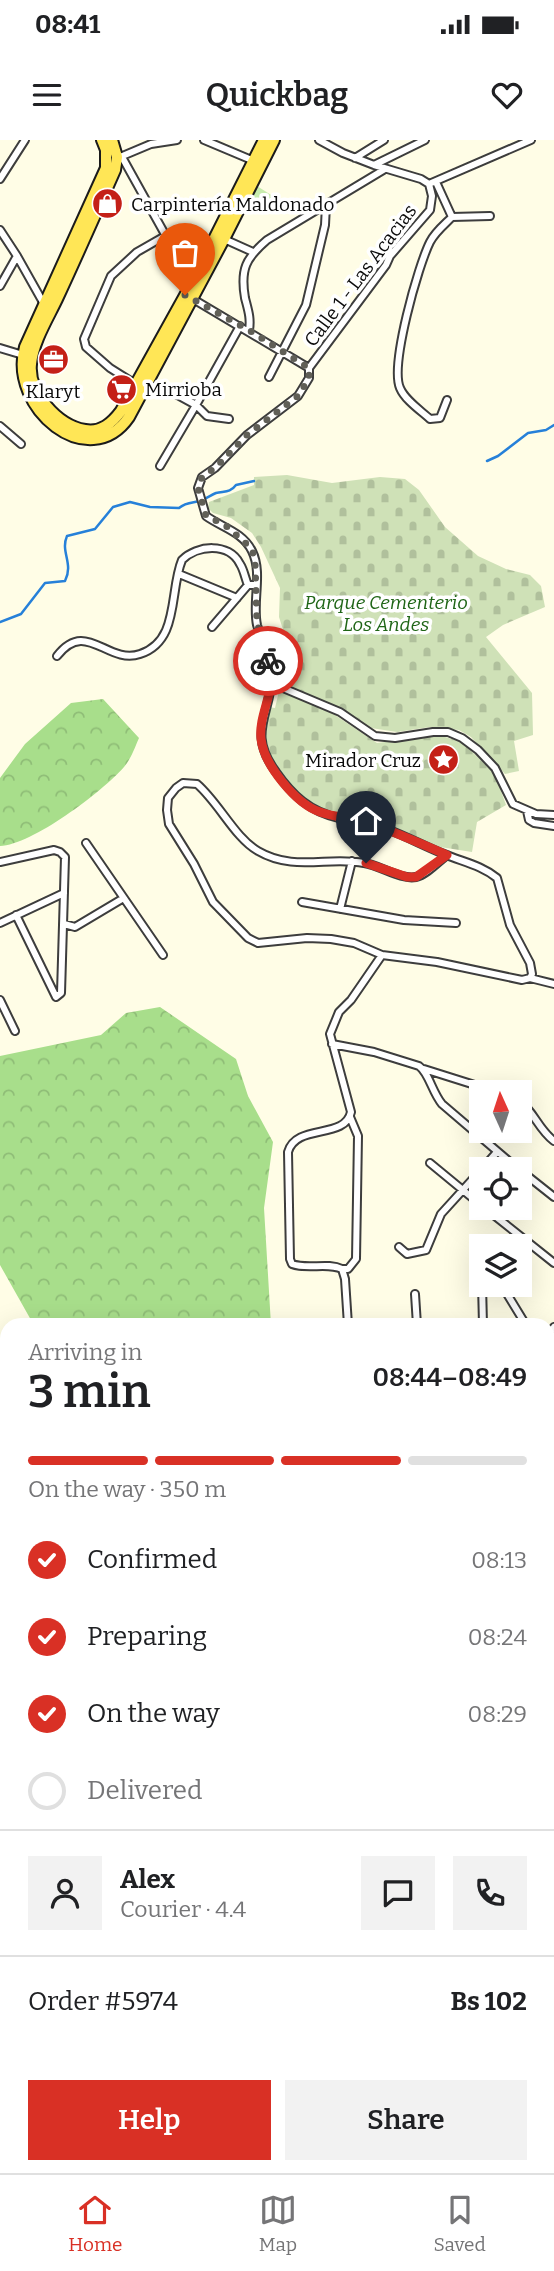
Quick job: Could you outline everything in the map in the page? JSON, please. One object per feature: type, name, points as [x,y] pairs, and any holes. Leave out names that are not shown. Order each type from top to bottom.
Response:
[{"type":"main road","points":[[87,223],[106,168],[106,150],[102,140]]},
{"type":"main road","points":[[112,140],[120,157],[115,170],[87,223],[27,356],[32,380],[44,402],[68,423],[84,430],[102,428],[115,419],[141,387],[221,237],[257,163],[264,140]]},
{"type":"main road","points":[[257,163],[274,140]]},
{"type":"street","points":[[0,179],[25,140]]},
{"type":"street","points":[[177,140],[151,144],[120,157],[195,285]]},
{"type":"street","points":[[204,140],[257,163]]},
{"type":"street","points":[[319,140],[355,158],[433,183],[452,217]]},
{"type":"street","points":[[355,158],[384,140]]},
{"type":"street","points":[[374,165],[425,140]]},
{"type":"street","points":[[433,183],[531,140]]},
{"type":"street","points":[[249,330],[244,274],[245,263],[253,253],[267,240],[385,169]]},
{"type":"street","name":"Calle 1 - Las Acacias","points":[[252,585],[255,561],[252,549],[224,524],[206,516],[198,488],[202,477],[215,468],[247,435],[298,396],[309,378],[309,368],[390,256],[430,210],[433,183]]},
{"type":"street","points":[[269,377],[306,305],[325,225],[326,205]]},
{"type":"street","points":[[447,400],[440,418],[430,419],[401,391],[396,369],[419,269],[431,240],[452,217],[490,216]]},
{"type":"street","points":[[0,230],[48,308]]},
{"type":"street","points":[[141,387],[110,368],[86,347],[84,338],[111,276],[137,252],[165,236]]},
{"type":"street","points":[[221,237],[253,253]]},
{"type":"street","points":[[0,286],[18,256]]},
{"type":"street","points":[[189,297],[249,330],[309,368]]},
{"type":"street","points":[[160,466],[240,326]]},
{"type":"street","points":[[0,348],[27,356]]},
{"type":"street","points":[[165,388],[196,405],[207,416],[229,419]]},
{"type":"street","points":[[0,426],[21,444]]},
{"type":"street","points":[[57,656],[64,646],[76,640],[90,642],[128,656],[154,647],[165,633],[170,619],[179,567],[185,557],[196,550],[212,547],[231,554],[240,563],[252,585],[257,623],[272,671],[260,738],[268,759],[296,798],[317,811],[379,827],[473,864],[497,878],[510,925],[533,970],[530,978]]},
{"type":"street","points":[[179,574],[237,598]]},
{"type":"street","points":[[212,627],[252,585]]},
{"type":"street","points":[[271,682],[340,712],[375,736],[396,738],[433,732],[462,737],[495,768],[513,804],[536,814],[554,815]]},
{"type":"street","points":[[447,855],[420,876],[411,877],[352,861],[304,864],[257,851],[243,839],[219,807],[197,784],[183,783],[168,798],[169,824],[179,842],[194,864],[213,902],[247,938],[258,943],[307,938],[331,939],[354,943],[382,955],[438,962],[554,984]]},
{"type":"street","points":[[527,811],[529,820],[534,823],[554,826]]},
{"type":"street","points":[[86,843],[163,955]]},
{"type":"street","points":[[0,862],[54,850],[65,857],[61,993],[57,997],[16,915]]},
{"type":"street","points":[[340,909],[352,861]]},
{"type":"street","points":[[0,923],[64,893]]},
{"type":"street","points":[[64,924],[75,927],[122,899]]},
{"type":"street","points":[[302,902],[404,920],[456,923]]},
{"type":"street","points":[[350,1117],[339,1126],[302,1136],[294,1141],[288,1152],[292,1264],[348,1269],[356,1259],[358,1136],[350,1117],[330,1034],[339,1012],[351,1000],[382,955]]},
{"type":"street","points":[[0,1000],[15,1031]]},
{"type":"street","points":[[332,1044],[374,1052],[469,1083]]},
{"type":"street","points":[[424,1069],[433,1093],[442,1104],[503,1157]]},
{"type":"street","points":[[532,1113],[554,1141]]},
{"type":"street","points":[[493,1157],[497,1152]]},
{"type":"street","points":[[430,1163],[469,1195]]},
{"type":"street","points":[[532,1180],[554,1197]]},
{"type":"street","points":[[399,1247],[407,1254],[426,1250],[441,1214],[469,1183]]},
{"type":"street","points":[[500,1220],[554,1263]]},
{"type":"street","points":[[342,1269],[348,1318]]},
{"type":"street","points":[[415,1294],[417,1318]]},
{"type":"street","points":[[483,1297],[484,1318]]},
{"type":"street","points":[[509,1297],[522,1318]]},
{"type":"green space","points":[[257,186],[279,200],[244,212]]},
{"type":"green space","name":"Parque Cementerio Los Andes","points":[[287,475],[332,483],[380,477],[405,479],[419,490],[445,527],[478,556],[506,569],[530,575],[541,586],[545,607],[503,625],[486,637],[532,693],[533,735],[514,741],[519,771],[505,774],[471,737],[459,730],[430,727],[397,732],[371,728],[342,709],[285,682],[292,658],[279,617],[280,588],[252,533],[231,518],[213,513],[208,508],[209,502],[254,485],[254,477]]},
{"type":"green space","points":[[279,691],[332,713],[377,743],[424,737],[445,737],[462,742],[495,774],[506,805],[477,822],[472,852],[440,847],[368,817],[330,812],[310,804],[297,794],[272,759],[263,739],[268,707],[275,708]]},
{"type":"green space","points":[[103,699],[139,738],[126,764],[114,778],[66,816],[30,837],[0,846],[0,778],[25,744],[71,703]]},
{"type":"green space","points":[[160,1007],[236,1059],[248,1096],[273,1142],[264,1208],[271,1318],[30,1318],[0,1265],[0,1056],[101,1035],[126,1013]]},
{"type":"waterway","points":[[487,461],[528,433],[546,430],[554,425]]},
{"type":"waterway","points":[[0,622],[21,614],[45,583],[65,581],[68,569],[65,547],[67,536],[95,529],[113,507],[130,502],[150,507],[179,508],[216,493],[229,491],[236,485],[254,481]]},
{"type":"way so far","points":[[185,295],[249,330],[309,368],[309,378],[298,396],[247,435],[215,468],[202,477],[198,488],[206,516],[224,524],[252,549],[255,561],[257,623],[268,661]]},
{"type":"place","name":"Carpintería Maldonado","points":[[108,204]]},
{"type":"place","name":"Klaryt","points":[[53,360]]},
{"type":"place","name":"Mirrioba","points":[[122,389]]},
{"type":"place","name":"Mirador Cruz","points":[[444,760]]},
{"type":"route","points":[[268,661],[272,671],[271,682],[260,738],[263,750],[275,771],[296,798],[317,811],[338,818],[359,820],[447,855],[416,877],[407,877],[366,863]]}]
